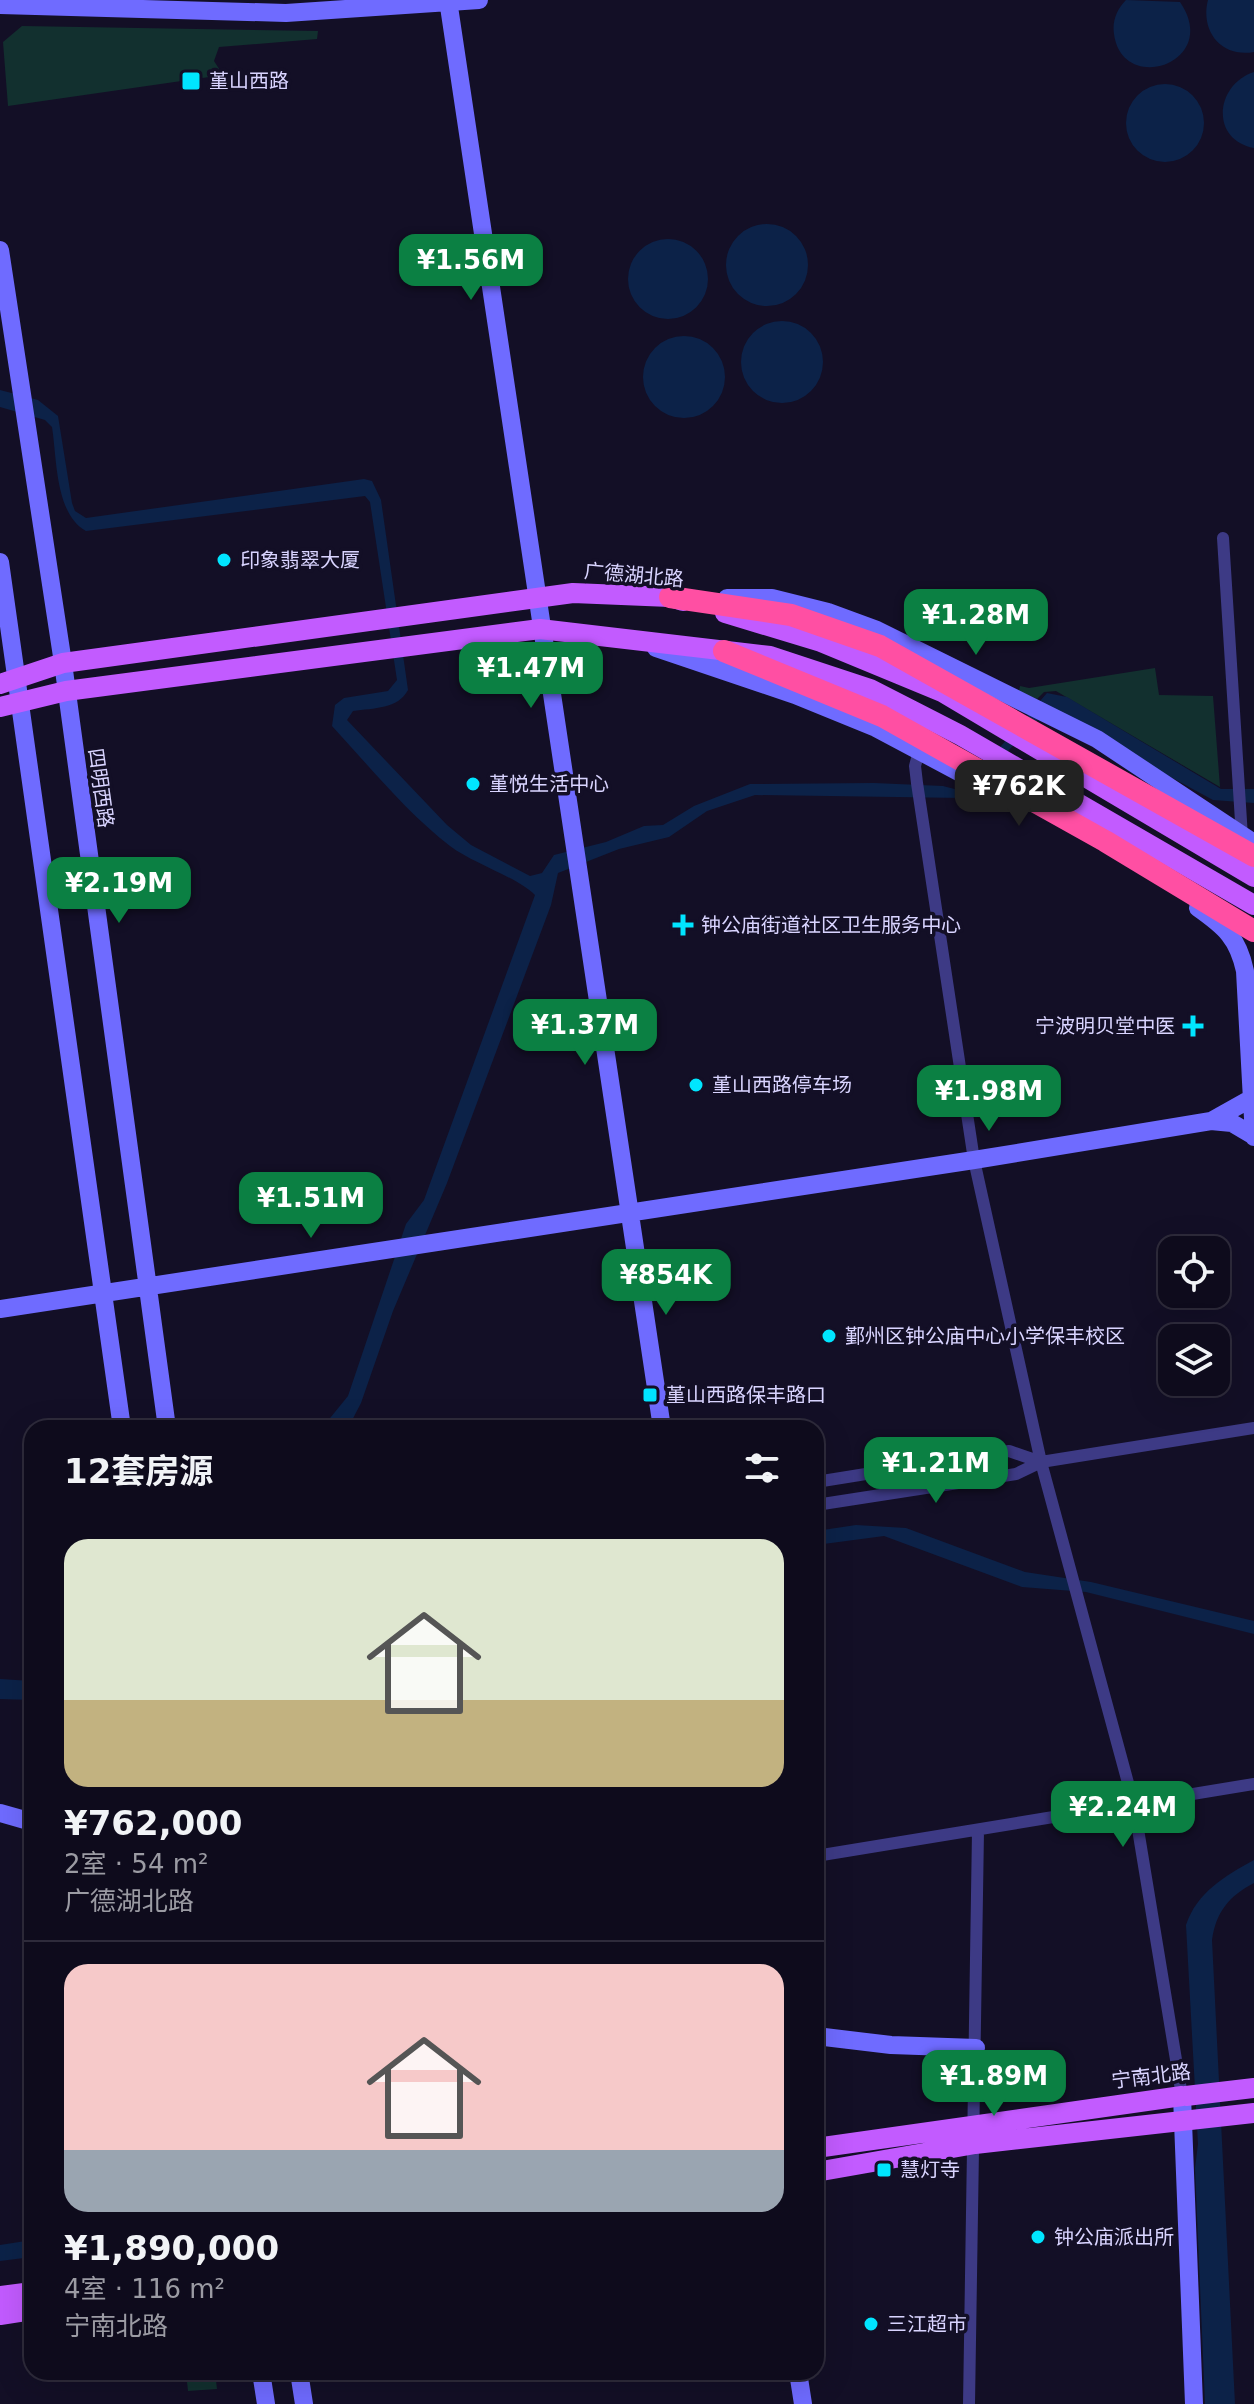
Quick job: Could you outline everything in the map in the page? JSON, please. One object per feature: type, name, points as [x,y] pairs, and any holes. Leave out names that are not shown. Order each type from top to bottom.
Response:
[{"type":"highway","points":[[670,597],[791,615],[880,646],[1250,845]]},
{"type":"highway","points":[[724,651],[882,716],[1105,841],[1254,931]]},
{"type":"main road","name":"广德湖北路","points":[[9,682],[63,663],[573,593],[670,597],[821,642],[942,692],[1254,877]]},
{"type":"main road","points":[[0,707],[66,691],[540,629],[770,656],[870,689],[1179,860],[1254,905]]},
{"type":"main road","name":"宁南北路","points":[[824,2147],[976,2123],[1254,2088]]},
{"type":"main road","points":[[824,2171],[975,2144],[1254,2113]]},
{"type":"main road","points":[[0,2296],[24,2293]]},
{"type":"main road","points":[[0,2315],[24,2311]]},
{"type":"street","points":[[0,5],[286,13],[479,0]]},
{"type":"street","points":[[448,2],[567,815],[661,1420]]},
{"type":"street","name":"四明西路","points":[[0,250],[63,663],[145,1286],[166,1420]]},
{"type":"street","points":[[1223,538],[1239,781],[1242,815],[1250,845]]},
{"type":"street","points":[[0,562],[9,682],[20,701],[121,1420]]},
{"type":"street","points":[[670,597],[772,598],[828,612],[877,630],[1097,739],[1250,845]]},
{"type":"street","points":[[638,642],[795,695],[876,728],[1154,877],[1230,930],[1240,950],[1245,971],[1254,1137]]},
{"type":"street","points":[[919,751],[915,766],[920,808],[974,1160],[1041,1462],[1134,1805],[1184,2096],[1194,2404]]},
{"type":"street","points":[[1211,1121],[1252,1098]]},
{"type":"street","points":[[0,1309],[1211,1121],[1232,1123],[1254,1137]]},
{"type":"street","points":[[824,1504],[1016,1474],[1041,1462],[1254,1428]]},
{"type":"street","points":[[824,1481],[1009,1451],[1041,1462]]},
{"type":"street","points":[[824,1855],[1254,1784]]},
{"type":"street","points":[[0,1813],[24,1820]]},
{"type":"street","points":[[969,2404],[976,2123],[978,1831]]},
{"type":"street","points":[[824,2037],[891,2045],[976,2048]]},
{"type":"street","points":[[262,2380],[266,2404]]},
{"type":"street","points":[[300,2380],[304,2404]]},
{"type":"street","points":[[799,2380],[803,2404]]},
{"type":"green space","points":[[22,26],[318,31],[317,39],[219,47],[214,61],[223,75],[8,106],[3,42]]},
{"type":"green space","points":[[1155,668],[1159,695],[1213,696],[1220,787],[1056,691],[1044,692],[1037,699],[1019,691],[1020,686],[1029,688]]},
{"type":"green space","points":[[187,2380],[216,2380],[217,2389],[188,2391]]},
{"type":"water","points":[[1126,0],[1180,2],[1190,23],[1189,41],[1180,55],[1166,64],[1149,67],[1134,64],[1121,53],[1114,24]]},
{"type":"water","points":[[1208,0],[1254,0],[1254,52],[1232,51],[1216,40],[1207,22]]},
{"type":"water","points":[[1254,72],[1254,148],[1240,143],[1230,134],[1224,123],[1223,111],[1225,99],[1232,88],[1241,78]]},
{"type":"water","points":[[1165,84],[1180,87],[1197,101],[1204,123],[1201,138],[1187,155],[1165,162],[1150,159],[1133,145],[1126,123],[1129,108],[1143,91]]},
{"type":"water","points":[[767,224],[783,227],[796,236],[805,249],[808,265],[805,281],[796,294],[783,303],[767,306],[751,303],[738,294],[729,281],[726,265],[729,249],[738,236],[751,227]]},
{"type":"water","points":[[660,239],[676,239],[697,250],[708,271],[708,287],[697,308],[676,319],[660,319],[646,313],[634,301],[628,287],[628,271],[634,257],[646,245]]},
{"type":"water","points":[[782,321],[798,324],[811,333],[820,346],[823,362],[820,378],[811,391],[798,400],[782,403],[766,400],[753,391],[744,378],[741,362],[744,346],[753,333],[766,324]]},
{"type":"water","points":[[684,336],[700,339],[713,348],[722,361],[725,377],[722,393],[713,406],[700,415],[684,418],[668,415],[655,406],[646,393],[643,377],[646,361],[655,348],[668,339]]},
{"type":"water","points":[[0,390],[38,400],[58,416],[72,503],[75,511],[86,518],[364,479],[372,481],[381,500],[408,690],[392,704],[353,711],[347,720],[447,825],[471,845],[530,876],[542,873],[554,855],[606,842],[644,826],[663,825],[694,806],[750,784],[874,783],[943,786],[962,791],[1047,693],[1067,697],[1221,789],[1254,789],[1254,803],[1213,800],[1047,710],[963,798],[755,795],[707,811],[669,837],[619,849],[558,873],[551,905],[447,1183],[393,1311],[361,1403],[352,1420],[328,1420],[348,1396],[406,1224],[424,1200],[535,895],[518,882],[460,853],[434,833],[332,726],[335,705],[344,698],[388,691],[397,680],[370,502],[365,496],[86,531],[68,512],[63,499],[52,427],[45,420],[0,407]]},
{"type":"water","points":[[856,1525],[906,1528],[1025,1572],[1091,1582],[1254,1621],[1254,1634],[1086,1592],[1022,1587],[884,1536],[824,1544],[824,1530]]},
{"type":"water","points":[[0,1679],[24,1680],[24,1700],[0,1699]]},
{"type":"water","points":[[1254,1860],[1254,1883],[1237,1893],[1225,1906],[1212,1940],[1235,2404],[1205,2404],[1195,2168],[1198,2144],[1186,1925],[1205,1894]]},
{"type":"water","points":[[24,2241],[24,2258],[0,2261],[0,2245]]},
{"type":"place","name":"堇山西路","points":[[191,81]]},
{"type":"place","name":"印象翡翠大厦","points":[[224,560]]},
{"type":"place","name":"堇悦生活中心","points":[[473,784]]},
{"type":"place","name":"钟公庙街道社区卫生服务中心","points":[[683,925]]},
{"type":"place","name":"宁波明贝堂中医","points":[[1193,1026]]},
{"type":"place","name":"堇山西路停车场","points":[[696,1085]]},
{"type":"place","name":"鄞州区钟公庙中心小学保丰校区","points":[[829,1336]]},
{"type":"place","name":"堇山西路保丰路口","points":[[650,1395]]},
{"type":"place","name":"慧灯寺","points":[[884,2170]]},
{"type":"place","name":"钟公庙派出所","points":[[1038,2237]]},
{"type":"place","name":"三江超市","points":[[871,2324]]}]
